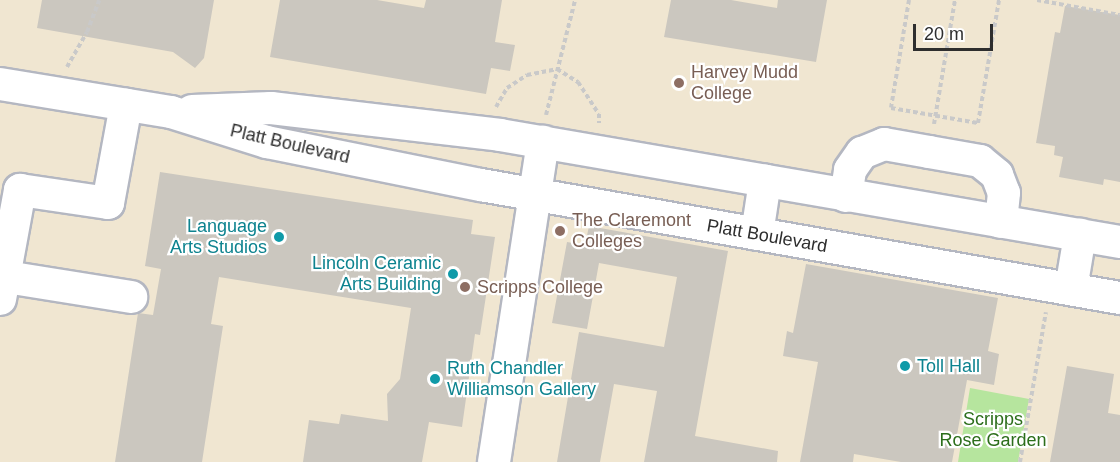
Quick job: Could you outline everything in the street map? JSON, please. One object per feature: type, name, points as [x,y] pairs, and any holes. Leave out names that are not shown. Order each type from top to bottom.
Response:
[{"type":"street","name":"Platt Boulevard","points":[[0,84],[171,112],[267,142],[536,196],[757,234],[1060,296],[1120,298]]},
{"type":"street","points":[[126,105],[108,203],[20,190],[1,284],[131,297]]},
{"type":"street","name":"Platt Boulevard","points":[[171,112],[271,108],[543,142],[1120,242]]},
{"type":"street","points":[[494,462],[543,142]]},
{"type":"street","points":[[846,196],[850,170],[862,153],[884,144],[980,161],[997,175],[1004,193],[1000,222]]},
{"type":"street","points":[[757,234],[765,181]]},
{"type":"street","points":[[1060,296],[1080,235]]},
{"type":"path","points":[[67,68],[87,32],[99,0]]},
{"type":"path","points":[[548,99],[575,0]]},
{"type":"path","points":[[909,0],[891,108],[978,123],[999,0]]},
{"type":"path","points":[[930,152],[955,0]]},
{"type":"path","points":[[1037,0],[1120,15]]},
{"type":"path","points":[[495,111],[507,88],[527,75],[557,69],[578,82],[591,99],[599,114],[599,134]]},
{"type":"path","points":[[1020,462],[1060,296]]},
{"type":"shaded area","name":"The Claremont Colleges","points":[[0,0],[1120,0],[1120,462],[0,462]]},
{"type":"green space","name":"Scripps Rose Garden","points":[[970,388],[1029,399],[1018,462],[958,462]]},
{"type":"building","points":[[42,0],[214,0],[204,58],[195,68],[173,52],[37,28]]},
{"type":"building","points":[[280,0],[377,0],[424,8],[426,0],[502,0],[495,42],[515,45],[510,71],[491,68],[486,94],[270,57]]},
{"type":"building","points":[[671,0],[731,0],[777,8],[778,0],[827,0],[816,62],[664,37]]},
{"type":"building","points":[[1065,6],[1120,15],[1120,182],[1104,179],[1103,185],[1059,177],[1063,157],[1054,155],[1055,146],[1036,143],[1055,32],[1060,33]]},
{"type":"building","points":[[160,172],[473,220],[471,234],[495,237],[480,335],[475,334],[462,427],[429,422],[422,462],[303,462],[309,420],[339,424],[341,414],[388,421],[387,394],[400,379],[411,308],[219,277],[211,324],[223,326],[202,462],[115,462],[138,313],[153,315],[161,269],[145,266]]},
{"type":"building","points":[[589,226],[728,251],[695,436],[778,451],[777,462],[644,462],[657,391],[614,384],[600,462],[557,462],[579,332],[664,347],[677,277],[599,263],[587,329],[552,323],[567,242],[585,245]]},
{"type":"building","name":"Toll Hall","points":[[806,264],[998,298],[988,351],[999,354],[994,385],[967,380],[952,462],[901,462],[854,454],[853,462],[800,462],[818,362],[783,356],[787,331],[793,333]]},
{"type":"building","points":[[1067,366],[1114,374],[1108,413],[1120,415],[1120,462],[1050,462]]},
{"type":"place","name":"Harvey Mudd College","points":[[679,83]]},
{"type":"place","name":"The Claremont Colleges","points":[[560,231]]},
{"type":"place","name":"Language Arts Studios","points":[[279,237]]},
{"type":"place","name":"Lincoln Ceramic Arts Building","points":[[453,274]]},
{"type":"place","name":"Scripps College","points":[[465,287]]},
{"type":"place","name":"Toll Hall","points":[[905,366]]},
{"type":"place","name":"Ruth Chandler Williamson Gallery","points":[[435,379]]}]
